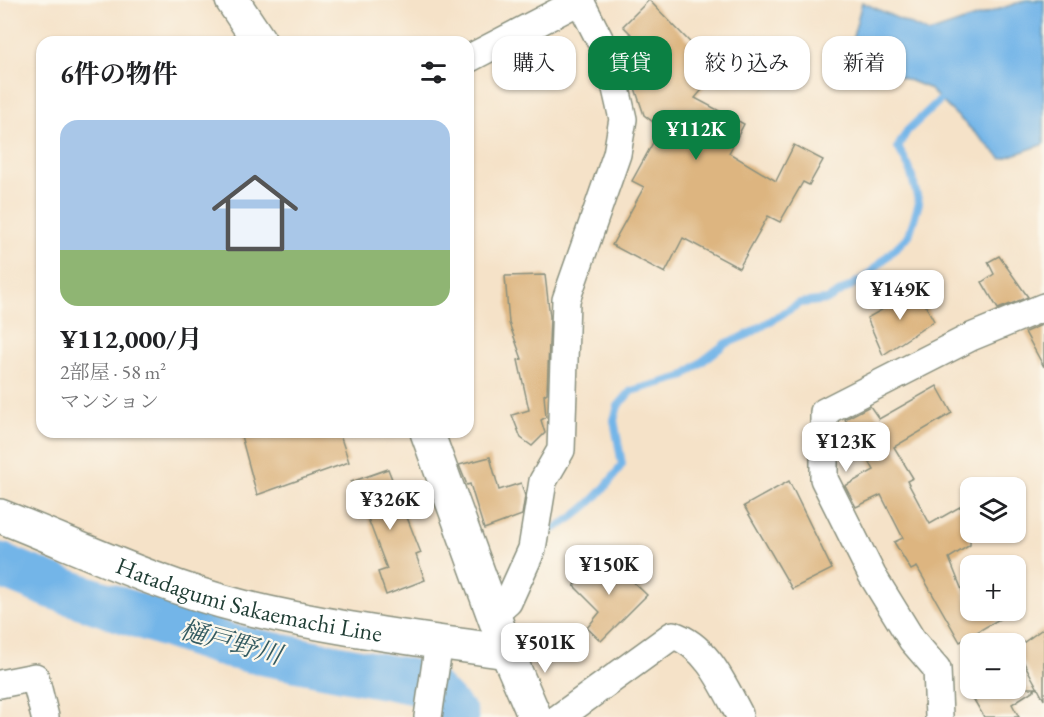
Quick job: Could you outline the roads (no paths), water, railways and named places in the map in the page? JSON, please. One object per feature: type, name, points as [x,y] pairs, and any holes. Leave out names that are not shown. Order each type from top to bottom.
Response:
[{"type":"main road","points":[[232,0],[256,36]]},
{"type":"main road","points":[[429,438],[507,652],[535,717]]},
{"type":"main road","name":"Hatadagumi Sakaemachi Line","points":[[0,516],[180,588],[242,606],[438,647],[507,652]]},
{"type":"street","points":[[474,56],[580,1],[609,58],[623,119],[617,154],[566,300],[561,450],[543,481],[532,549],[508,602],[494,615]]},
{"type":"street","points":[[939,717],[937,669],[912,640],[872,575],[824,479],[824,412],[971,338],[1044,307]]},
{"type":"street","points":[[560,717],[673,635],[690,640],[717,673],[739,714]]},
{"type":"street","points":[[428,717],[438,647]]},
{"type":"street","points":[[0,684],[35,677],[45,717]]},
{"type":"water","points":[[1026,0],[1044,0],[1044,144],[1002,159],[928,88],[906,79],[906,36],[853,36],[862,2],[929,33]]},
{"type":"waterway","points":[[540,535],[564,523],[587,506],[622,464],[614,420],[618,406],[631,391],[682,377],[725,344],[749,334],[800,303],[827,300],[866,277],[909,235],[919,203],[909,167],[898,147],[907,131],[940,100]]},
{"type":"waterway","name":"樋戸野川","points":[[0,565],[51,586],[228,646],[424,684],[456,717]]}]
